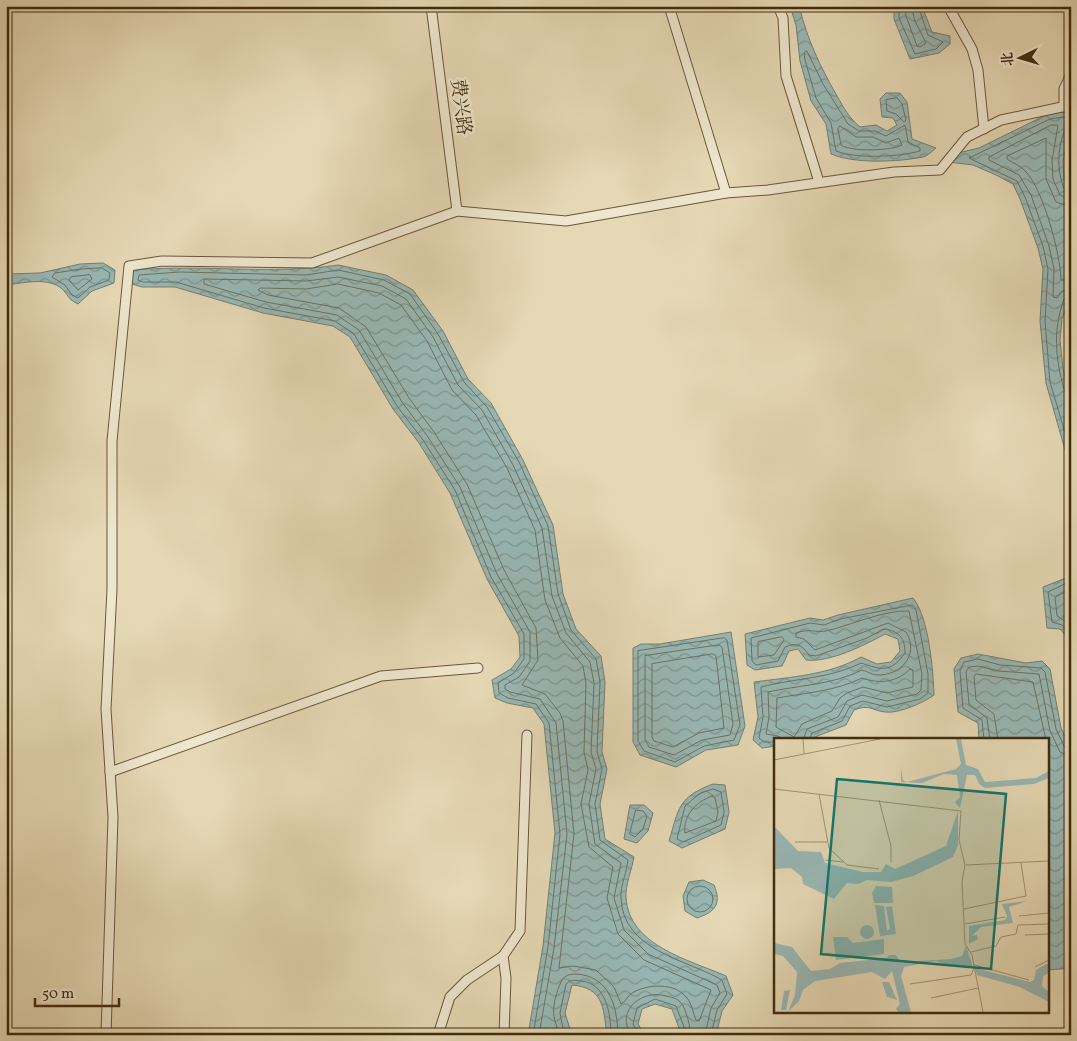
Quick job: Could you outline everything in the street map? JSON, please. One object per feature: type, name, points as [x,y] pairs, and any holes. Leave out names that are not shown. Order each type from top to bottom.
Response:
[{"type":"street","name":"费兴路","points":[[431,6],[457,211]]},
{"type":"street","points":[[669,6],[726,193]]},
{"type":"street","points":[[778,6],[782,18],[786,76],[819,182]]},
{"type":"street","points":[[948,6],[972,49],[978,70],[984,128]]},
{"type":"street","points":[[106,1035],[113,817],[106,709],[112,589],[112,441],[129,266],[162,261],[312,263],[457,211],[566,221],[726,193],[768,190],[894,172],[940,170],[967,137],[984,128],[1001,120],[1067,106],[1064,89],[1071,74]]},
{"type":"street","points":[[110,772],[381,676],[478,668]]},
{"type":"street","points":[[438,1035],[450,996],[467,980],[503,956],[520,931],[527,735]]},
{"type":"street","points":[[503,956],[506,978],[504,1035]]},
{"type":"water","points":[[790,6],[799,6],[819,63],[842,105],[856,124],[860,127],[876,125],[887,131],[897,125],[893,118],[882,117],[880,99],[886,93],[900,93],[907,102],[912,139],[936,148],[923,157],[889,161],[864,161],[831,154],[826,124],[811,101],[800,61],[796,25]]},
{"type":"water","points":[[894,6],[922,6],[932,32],[950,36],[950,44],[939,53],[910,59],[894,19]]},
{"type":"water","points":[[1071,111],[1071,127],[1063,161],[1064,177],[1071,194],[1071,294],[1062,319],[1060,340],[1063,369],[1071,397],[1071,471],[1046,383],[1040,321],[1043,269],[1038,248],[1020,199],[1013,184],[996,175],[973,165],[949,162],[958,153],[979,148],[1048,114]]},
{"type":"water","points":[[103,263],[115,270],[114,283],[92,291],[78,304],[70,299],[61,288],[49,283],[35,282],[6,285],[6,274],[40,273],[80,264]]},
{"type":"water","points":[[338,265],[386,275],[413,290],[443,331],[468,379],[491,403],[523,460],[553,525],[563,594],[576,629],[601,656],[605,682],[602,752],[607,769],[600,804],[605,839],[634,857],[626,893],[630,914],[638,928],[649,940],[679,957],[726,976],[733,995],[722,1011],[716,1035],[675,1035],[679,1028],[672,1009],[655,1004],[642,1009],[638,1024],[645,1035],[607,1035],[603,1008],[596,995],[583,987],[572,985],[565,1013],[570,1029],[569,1035],[528,1035],[543,946],[555,833],[544,724],[533,708],[507,703],[495,698],[492,680],[511,669],[520,657],[519,636],[487,579],[450,493],[419,443],[393,409],[350,337],[333,326],[263,313],[175,287],[142,287],[132,284],[133,270],[159,268],[287,269]]},
{"type":"water","points":[[1071,571],[1071,661],[1066,636],[1060,629],[1047,628],[1043,587],[1066,578]]},
{"type":"water","points":[[913,598],[923,618],[926,631],[931,658],[934,695],[903,710],[885,712],[867,707],[859,708],[854,710],[846,725],[812,738],[774,738],[774,746],[762,748],[753,740],[758,717],[754,682],[823,672],[861,657],[877,664],[891,662],[900,651],[898,639],[885,634],[857,648],[825,659],[806,660],[798,649],[789,651],[782,666],[755,670],[747,665],[745,634],[810,618],[823,620]]},
{"type":"water","points":[[731,632],[745,726],[738,745],[706,750],[676,767],[640,755],[633,742],[633,648],[641,644],[660,644]]},
{"type":"water","points":[[978,654],[1026,663],[1042,661],[1050,669],[1061,728],[1071,750],[1071,968],[1050,970],[1050,738],[979,738],[978,723],[958,712],[954,669],[961,658]]},
{"type":"water","points":[[713,784],[725,785],[729,812],[725,829],[682,848],[669,841],[678,812],[686,799]]},
{"type":"water","points":[[630,805],[644,805],[653,813],[648,831],[637,843],[624,839]]},
{"type":"water","points":[[703,880],[714,885],[717,902],[712,910],[697,918],[685,911],[683,896],[689,882]]}]
